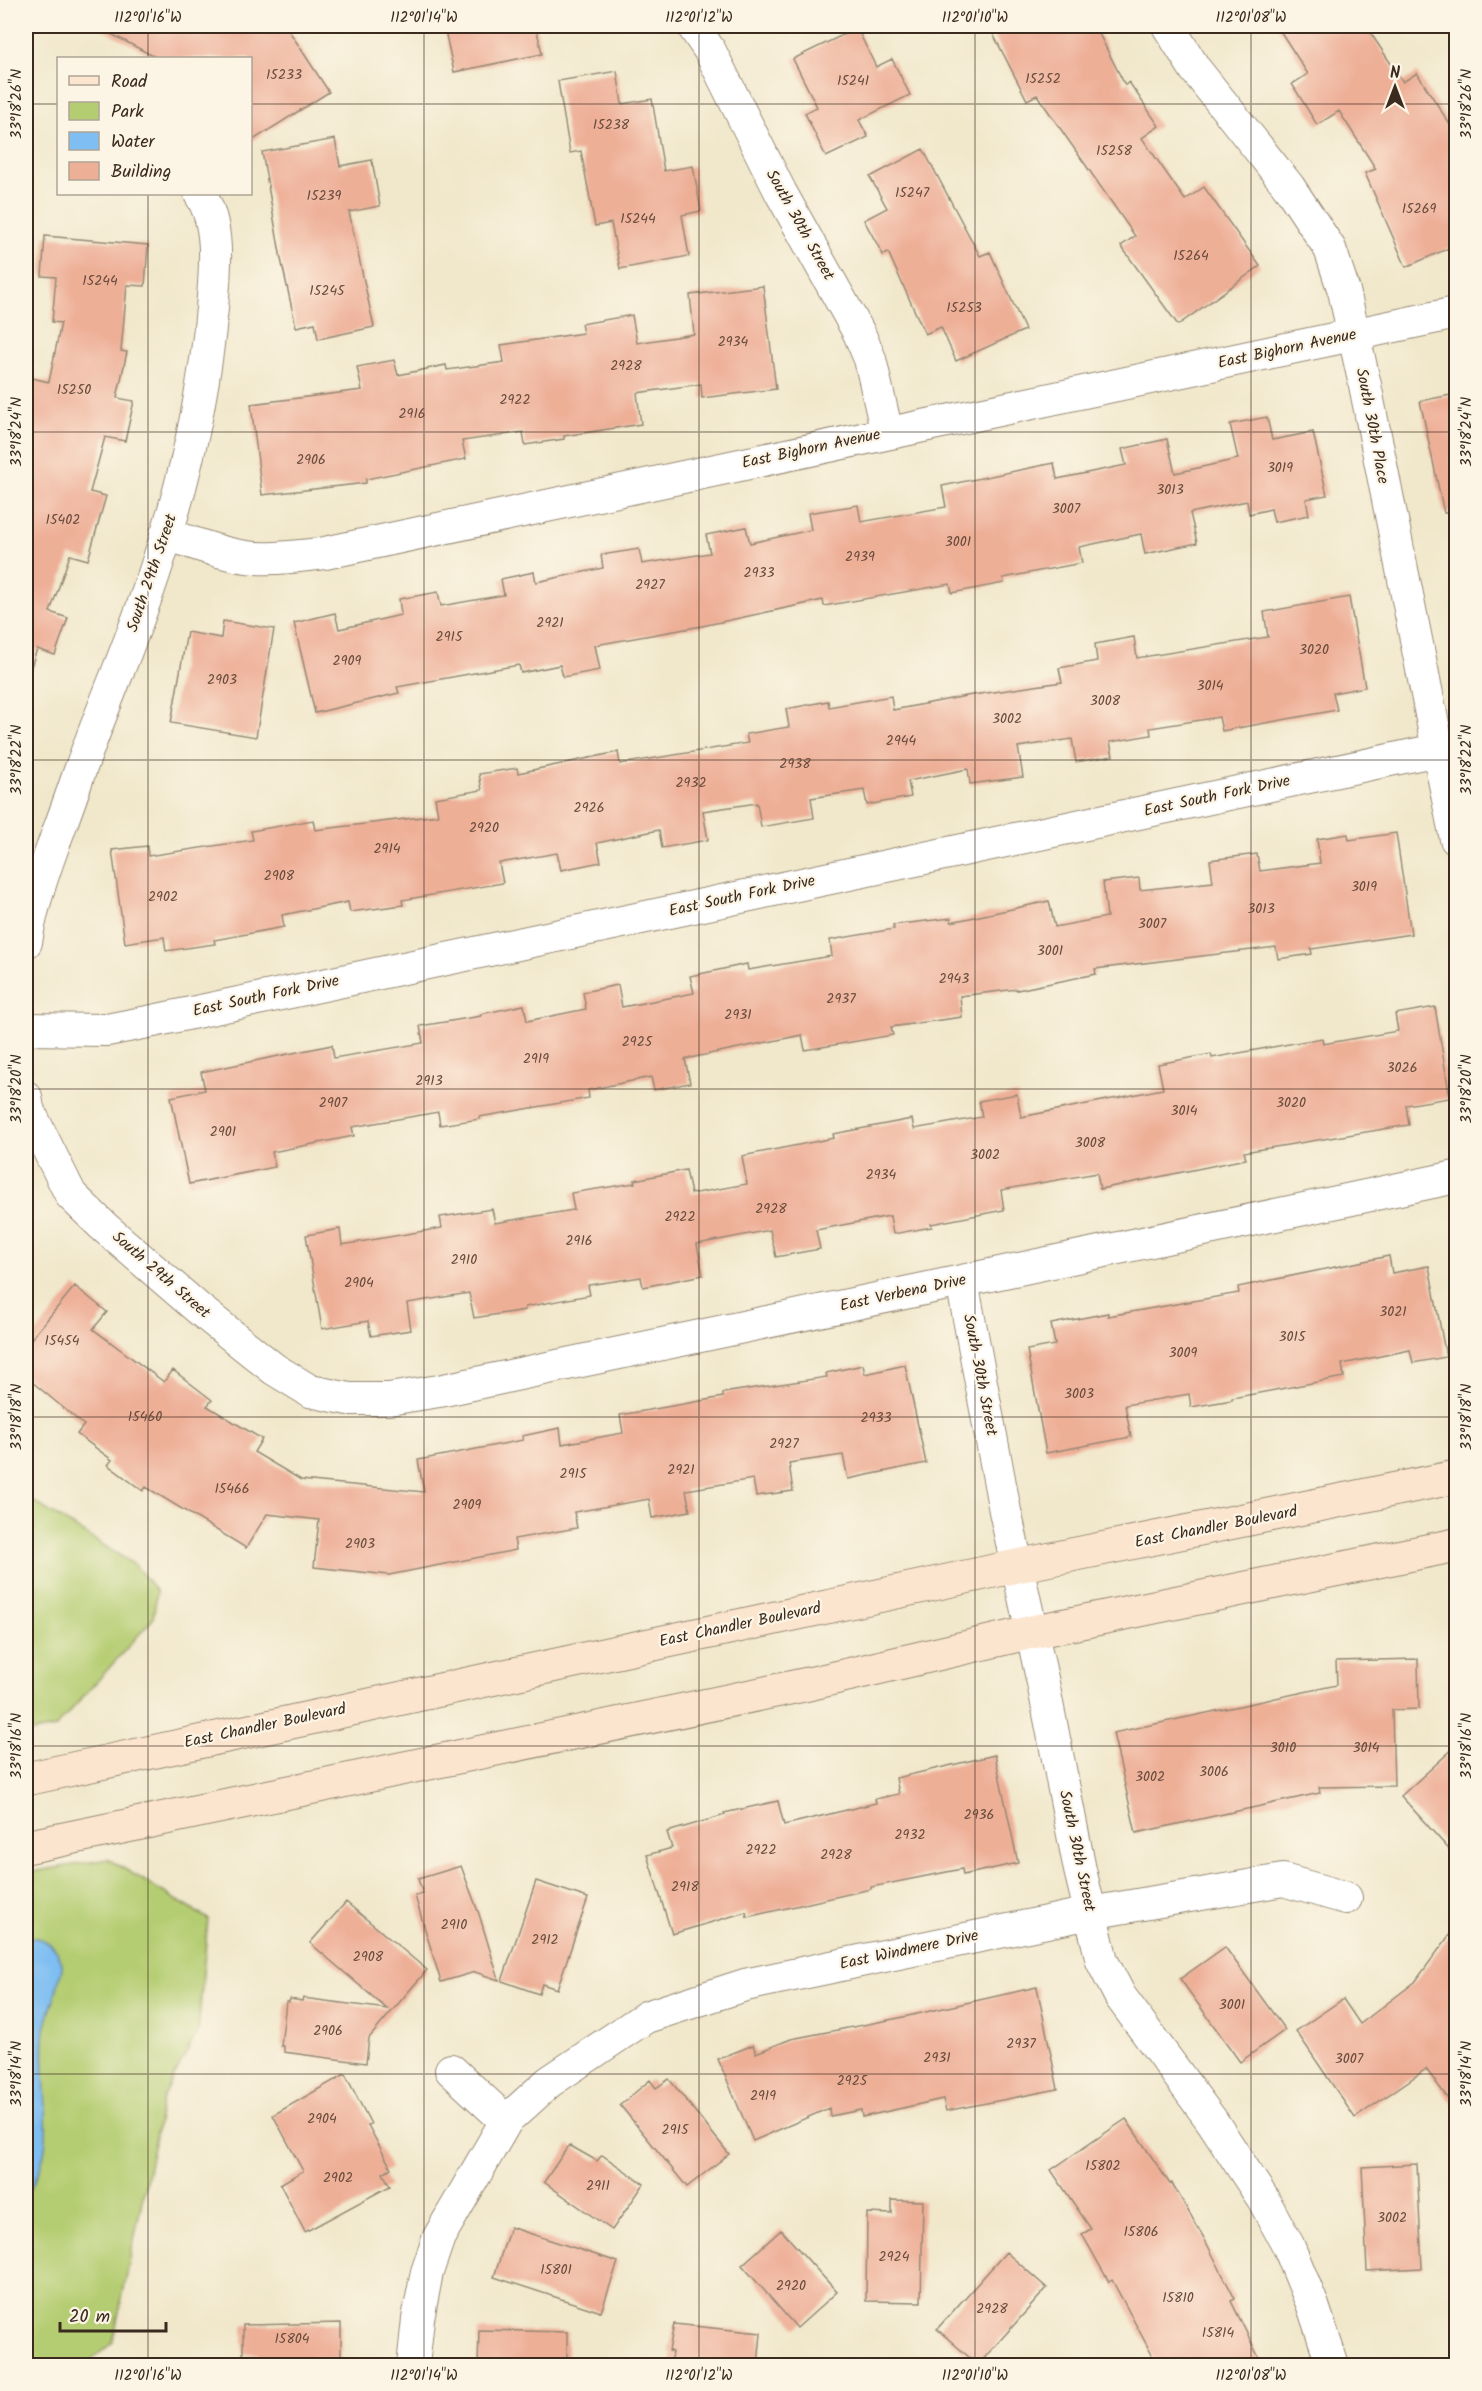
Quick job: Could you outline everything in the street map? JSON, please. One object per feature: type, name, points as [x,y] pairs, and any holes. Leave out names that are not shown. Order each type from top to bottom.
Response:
[{"type":"main road","name":"East Chandler Boulevard","points":[[26,1779],[1017,1566],[1456,1477]]},
{"type":"main road","points":[[26,1847],[813,1683],[1032,1632],[1456,1545]]},
{"type":"street","name":"South 30th Street","points":[[693,26],[710,51],[781,193],[859,333],[870,359],[886,433]]},
{"type":"street","name":"South 30th Place","points":[[1168,26],[1195,69],[1288,187],[1330,249],[1344,291],[1447,748],[1456,839]]},
{"type":"street","name":"South 29th Street","points":[[26,942],[38,894],[85,756],[154,574],[199,406],[209,339],[214,280],[213,234],[207,204],[201,195]]},
{"type":"street","name":"East Bighorn Avenue","points":[[166,534],[213,550],[254,558],[325,553],[1456,313]]},
{"type":"street","name":"East South Fork Drive","points":[[26,1029],[107,1029],[153,1021],[1447,748]]},
{"type":"street","name":"South 29th Street","points":[[26,1097],[37,1128],[70,1195],[103,1226],[200,1310],[274,1369],[310,1391],[348,1399]]},
{"type":"street","name":"East Verbena Drive","points":[[348,1399],[389,1399],[439,1391],[1456,1177]]},
{"type":"street","name":"South 30th Street","points":[[962,1281],[1017,1566],[1102,1961],[1120,1996],[1212,2121],[1263,2199],[1288,2245],[1313,2306],[1333,2366]]},
{"type":"street","name":"East Windmere Drive","points":[[413,2366],[417,2319],[427,2272],[439,2237],[506,2121],[549,2082],[646,2017],[745,1985],[1090,1913],[1283,1880],[1346,1898]]},
{"type":"street","points":[[451,2070],[506,2121]]},
{"type":"green space","points":[[26,1497],[135,1565],[157,1592],[153,1619],[55,1728],[26,1733]]},
{"type":"green space","points":[[108,1859],[208,1919],[198,2031],[163,2098],[113,2342],[85,2365],[26,2366],[26,1873]]},
{"type":"water","points":[[26,1937],[39,1938],[49,1943],[60,1957],[62,1969],[45,2030],[43,2051],[46,2135],[43,2156],[37,2175],[26,2194]]},
{"type":"building","points":[[96,26],[286,26],[329,92],[252,141],[252,57],[155,57]]},
{"type":"building","points":[[444,26],[536,26],[542,54],[454,72]]},
{"type":"building","points":[[989,26],[1095,26],[1125,85],[1129,82],[1159,126],[1142,138],[1185,200],[1204,187],[1260,266],[1178,325],[1121,246],[1135,236],[1037,95],[1027,100]]},
{"type":"building","points":[[1277,26],[1366,26],[1403,82],[1417,73],[1456,134],[1456,245],[1406,267],[1365,173],[1376,169],[1339,111],[1317,125],[1292,84],[1308,74]]},
{"type":"building","points":[[857,28],[876,67],[892,59],[910,95],[859,120],[868,137],[826,157],[805,113],[817,107],[793,59]]},
{"type":"building","points":[[617,71],[622,104],[652,99],[664,171],[693,166],[701,211],[682,215],[689,256],[620,269],[611,223],[595,226],[581,151],[570,153],[558,81]]},
{"type":"building","points":[[335,139],[340,166],[372,160],[380,206],[349,212],[374,327],[318,339],[315,323],[296,327],[262,152]]},
{"type":"building","points":[[923,149],[980,256],[990,252],[1025,330],[956,361],[941,327],[925,334],[888,252],[883,255],[864,220],[887,208],[870,177]]},
{"type":"building","points":[[45,236],[148,245],[145,286],[127,285],[121,351],[127,352],[117,398],[134,401],[125,441],[105,437],[90,492],[106,496],[88,560],[70,555],[50,612],[68,618],[55,655],[37,649],[30,670],[26,670],[26,411],[32,378],[49,382],[61,323],[52,322],[56,277],[42,276]]},
{"type":"building","points":[[763,286],[776,389],[702,398],[701,384],[637,393],[641,424],[564,436],[564,439],[525,445],[523,432],[462,441],[466,459],[366,479],[366,483],[262,495],[251,404],[362,390],[357,367],[394,360],[398,375],[446,365],[447,370],[504,362],[501,345],[583,333],[581,324],[632,315],[637,343],[694,334],[690,295]]},
{"type":"building","points":[[1456,394],[1456,512],[1444,513],[1420,401]]},
{"type":"building","points":[[1267,417],[1272,440],[1313,432],[1327,495],[1306,499],[1309,515],[1274,522],[1271,509],[1249,514],[1247,501],[1190,513],[1197,543],[1145,554],[1141,534],[1079,547],[1082,563],[1003,578],[1004,583],[952,593],[950,584],[824,606],[823,600],[702,626],[595,645],[600,670],[563,677],[560,665],[521,673],[519,665],[397,687],[399,693],[315,713],[294,623],[335,613],[339,629],[401,615],[399,599],[438,592],[441,606],[504,595],[501,579],[534,572],[536,582],[603,568],[601,555],[639,549],[642,564],[710,553],[706,535],[746,527],[750,543],[811,530],[808,513],[858,505],[861,522],[946,507],[942,486],[1054,463],[1057,479],[1126,465],[1122,449],[1167,439],[1175,473],[1238,459],[1230,424]]},
{"type":"building","points":[[1349,597],[1365,687],[1333,693],[1337,710],[1222,731],[1219,717],[1150,728],[1151,735],[1110,742],[1113,756],[1076,762],[1072,739],[1018,747],[1023,777],[970,784],[968,769],[908,781],[911,797],[867,805],[864,790],[811,798],[814,818],[761,827],[757,803],[703,811],[708,840],[662,848],[659,830],[597,843],[601,862],[561,870],[557,853],[499,863],[503,883],[402,900],[403,905],[350,912],[348,902],[282,915],[284,927],[214,940],[215,944],[166,951],[164,937],[125,943],[112,850],[147,846],[148,856],[253,840],[251,831],[313,820],[315,830],[438,815],[435,798],[482,790],[479,774],[517,768],[518,773],[618,752],[620,764],[748,743],[746,734],[789,727],[786,709],[828,701],[829,707],[891,696],[893,710],[966,696],[1062,682],[1059,668],[1097,661],[1095,644],[1134,637],[1137,658],[1268,637],[1264,612]]},
{"type":"building","points":[[223,621],[274,629],[256,737],[171,723],[187,632],[221,638]]},
{"type":"building","points":[[1396,833],[1411,934],[1311,949],[1312,954],[1278,959],[1276,947],[1095,969],[1096,974],[1017,990],[960,996],[962,1017],[891,1027],[893,1035],[805,1050],[802,1035],[685,1059],[690,1083],[654,1090],[651,1077],[588,1090],[589,1098],[479,1117],[480,1119],[440,1125],[438,1112],[352,1127],[354,1136],[272,1152],[275,1167],[189,1184],[171,1097],[205,1090],[201,1072],[332,1045],[334,1058],[423,1043],[420,1026],[481,1016],[481,1014],[524,1005],[527,1021],[586,1009],[583,992],[618,985],[622,1007],[694,993],[690,976],[747,964],[748,970],[832,956],[830,940],[894,929],[893,925],[951,918],[951,922],[1049,901],[1055,927],[1107,917],[1103,882],[1139,878],[1140,890],[1213,882],[1210,860],[1257,854],[1260,871],[1320,863],[1317,839],[1348,834],[1349,840]]},
{"type":"building","points":[[1435,1007],[1450,1098],[1406,1105],[1409,1125],[1244,1152],[1246,1159],[1100,1189],[1097,1173],[1001,1190],[1004,1210],[893,1234],[890,1216],[816,1230],[820,1249],[776,1257],[770,1230],[697,1244],[703,1275],[643,1287],[641,1277],[588,1285],[590,1295],[525,1307],[525,1310],[474,1318],[469,1293],[407,1303],[411,1330],[371,1336],[368,1321],[322,1329],[306,1235],[340,1229],[342,1245],[442,1228],[440,1217],[492,1209],[495,1223],[574,1210],[571,1193],[635,1183],[634,1180],[686,1170],[691,1194],[747,1184],[742,1156],[834,1138],[833,1134],[912,1119],[914,1129],[982,1117],[979,1101],[1017,1094],[1021,1117],[1163,1089],[1158,1064],[1211,1054],[1212,1058],[1322,1038],[1323,1044],[1398,1031],[1395,1014]]},
{"type":"building","points":[[1389,1256],[1392,1273],[1429,1266],[1446,1357],[1413,1363],[1410,1350],[1342,1364],[1344,1377],[1232,1398],[1232,1400],[1191,1407],[1189,1394],[1125,1405],[1131,1437],[1046,1453],[1027,1350],[1055,1345],[1051,1324],[1239,1293],[1238,1287]]},
{"type":"building","points":[[75,1286],[107,1312],[93,1329],[164,1382],[173,1370],[212,1400],[207,1406],[262,1439],[254,1452],[301,1480],[424,1492],[418,1460],[523,1440],[522,1436],[560,1428],[562,1444],[623,1433],[620,1415],[723,1397],[723,1393],[827,1377],[826,1373],[863,1365],[865,1374],[905,1365],[926,1463],[848,1479],[843,1455],[789,1463],[793,1491],[756,1496],[753,1479],[686,1490],[690,1511],[652,1518],[649,1499],[574,1512],[577,1528],[514,1539],[516,1550],[389,1575],[314,1567],[319,1520],[267,1514],[246,1548],[146,1487],[143,1491],[108,1465],[112,1460],[77,1434],[84,1425],[26,1377],[26,1345]]},
{"type":"building","points":[[1418,1659],[1419,1709],[1392,1710],[1394,1786],[1319,1787],[1320,1793],[1136,1833],[1113,1733],[1337,1685],[1336,1661]]},
{"type":"building","points":[[1456,1746],[1456,1857],[1401,1796]]},
{"type":"building","points":[[995,1755],[1018,1863],[963,1875],[962,1869],[871,1887],[871,1889],[747,1917],[746,1912],[672,1934],[647,1855],[672,1848],[667,1832],[725,1815],[724,1813],[778,1801],[784,1825],[876,1803],[875,1799],[899,1794],[896,1778]]},
{"type":"building","points":[[461,1866],[479,1914],[499,1980],[475,1972],[441,1982],[415,1896],[423,1894],[418,1879]]},
{"type":"building","points":[[536,1881],[588,1898],[557,1989],[542,1984],[539,1994],[502,1981]]},
{"type":"building","points":[[346,1902],[427,1970],[369,2038],[366,2063],[284,2052],[284,2046],[281,2046],[286,2002],[290,1999],[302,2001],[303,1998],[387,2009],[310,1943]]},
{"type":"building","points":[[1456,1926],[1456,2109],[1426,2069],[1355,2118],[1296,2031],[1343,1999],[1360,2024],[1415,1982]]},
{"type":"building","points":[[1225,1947],[1285,2030],[1240,2062],[1180,1979]]},
{"type":"building","points":[[1037,1987],[1058,2089],[946,2111],[943,2099],[862,2117],[861,2110],[830,2116],[829,2108],[753,2141],[718,2059],[753,2045],[756,2053],[791,2039]]},
{"type":"building","points":[[345,2074],[391,2168],[383,2173],[390,2186],[305,2232],[280,2184],[303,2171],[273,2115]]},
{"type":"building","points":[[669,2079],[729,2154],[687,2187],[620,2105],[650,2080],[656,2088]]},
{"type":"building","points":[[1126,2119],[1170,2184],[1172,2183],[1204,2238],[1235,2299],[1231,2301],[1263,2366],[1158,2366],[1112,2280],[1109,2282],[1082,2234],[1091,2229],[1051,2170]]},
{"type":"building","points":[[569,2145],[597,2161],[602,2155],[644,2184],[612,2230],[544,2182]]},
{"type":"building","points":[[1417,2164],[1422,2268],[1367,2271],[1362,2167]]},
{"type":"building","points":[[892,2200],[923,2201],[921,2302],[866,2301],[867,2213],[892,2214]]},
{"type":"building","points":[[510,2227],[618,2262],[601,2312],[494,2277]]},
{"type":"building","points":[[781,2230],[837,2292],[797,2328],[742,2265]]},
{"type":"building","points":[[1006,2252],[1047,2288],[978,2365],[937,2329]]},
{"type":"building","points":[[341,2323],[341,2366],[257,2366],[257,2354],[243,2354],[243,2325]]},
{"type":"building","points":[[674,2324],[761,2333],[758,2366],[670,2366],[672,2352],[669,2351]]},
{"type":"building","points":[[479,2330],[567,2332],[567,2366],[478,2366]]}]
